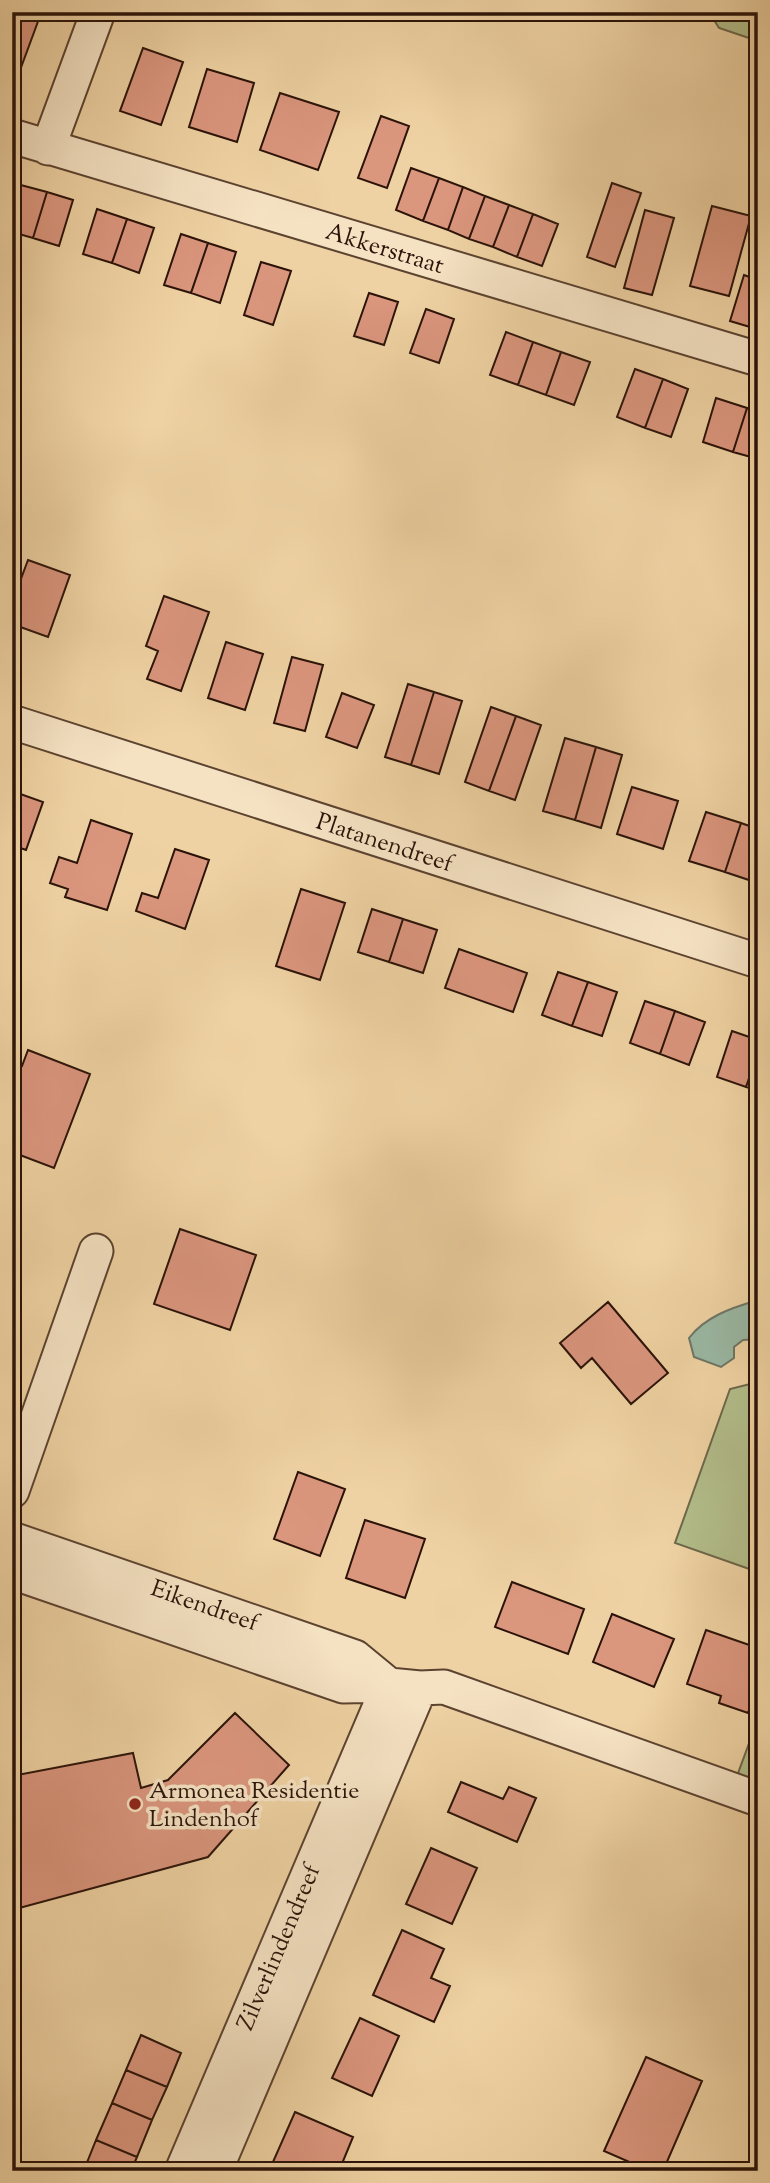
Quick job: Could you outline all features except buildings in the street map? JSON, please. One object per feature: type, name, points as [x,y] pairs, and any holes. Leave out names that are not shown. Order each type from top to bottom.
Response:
[{"type":"street","points":[[48,148],[98,12]]},
{"type":"street","name":"Akkerstraat","points":[[12,136],[758,359]]},
{"type":"street","name":"Platanendreef","points":[[12,722],[758,961]]},
{"type":"street","points":[[12,1491],[96,1251]]},
{"type":"street","name":"Eikendreef","points":[[12,1539],[355,1657],[405,1686]]},
{"type":"street","name":"Eikendreef","points":[[12,1572],[343,1686],[444,1688],[758,1799]]},
{"type":"street","name":"Zilverlindendreef","points":[[183,2171],[239,2075],[405,1686]]},
{"type":"street","name":"Zilverlindendreef","points":[[215,2171],[239,2075]]},
{"type":"path","points":[[728,12],[758,23]]},
{"type":"green space","points":[[709,12],[758,12],[758,41],[719,28]]},
{"type":"green space","points":[[758,1382],[758,1572],[675,1543],[730,1389]]},
{"type":"green space","points":[[758,1719],[758,1783],[737,1776]]},
{"type":"shaded area","points":[[758,1301],[758,1339],[743,1340],[734,1347],[734,1358],[721,1367],[694,1357],[689,1338],[695,1331],[719,1314]]},
{"type":"place","name":"Armonea Residentie Lindenhof","points":[[135,1804]]}]
